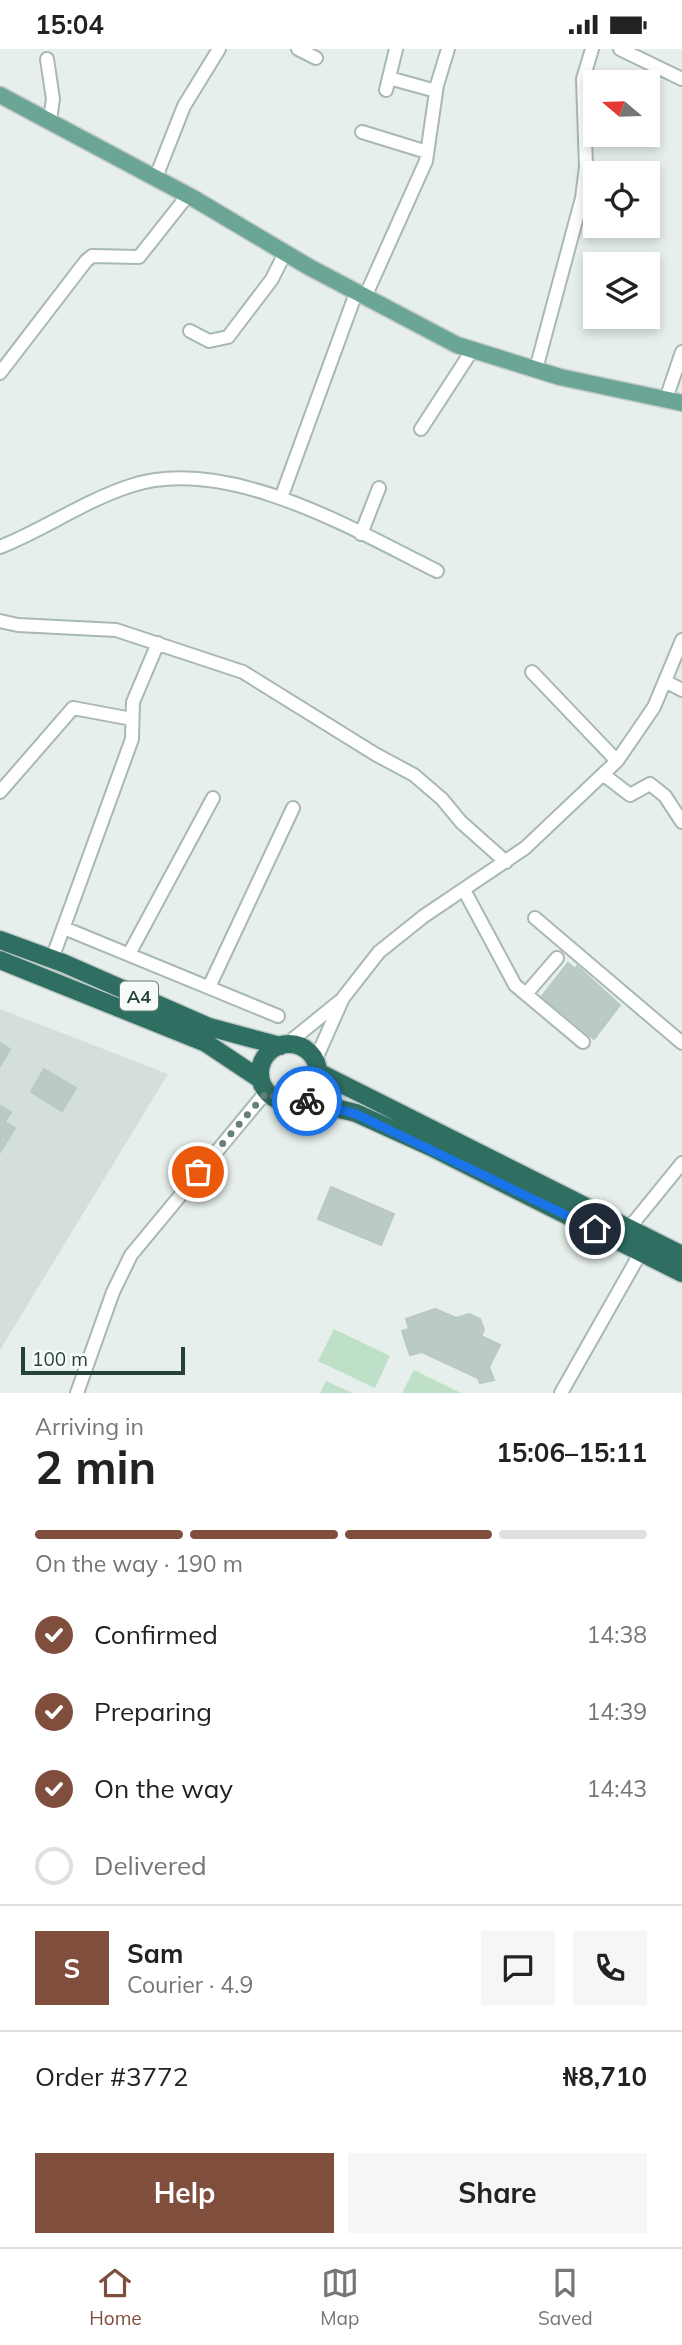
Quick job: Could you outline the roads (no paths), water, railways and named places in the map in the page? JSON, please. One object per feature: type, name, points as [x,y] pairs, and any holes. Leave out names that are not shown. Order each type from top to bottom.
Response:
[{"type":"highway","name":"A4","points":[[0,940],[52,959],[209,1027],[307,1050],[317,1066],[682,1255]]},
{"type":"highway","name":"A4","points":[[0,960],[206,1044],[281,1101],[302,1100],[338,1107],[369,1119],[682,1273]]},
{"type":"highway","points":[[263,1085],[265,1057],[283,1045]]},
{"type":"highway","points":[[302,1100],[314,1088],[317,1066]]},
{"type":"main road","points":[[0,95],[156,177],[285,253],[434,334],[536,369],[674,401]]},
{"type":"street","points":[[156,177],[184,106],[219,49]]},
{"type":"street","points":[[299,49],[316,58]]},
{"type":"street","points":[[396,49],[388,84],[436,91]]},
{"type":"street","points":[[281,498],[361,295],[427,152],[436,91],[448,49]]},
{"type":"street","points":[[536,369],[582,198],[586,167],[583,79],[592,49]]},
{"type":"street","points":[[620,49],[682,79]]},
{"type":"street","points":[[47,59],[53,99],[50,120]]},
{"type":"street","points":[[362,132],[427,152]]},
{"type":"street","points":[[0,373],[86,261],[92,256],[139,257],[188,195]]},
{"type":"street","points":[[190,331],[209,341],[228,337],[272,279],[285,253]]},
{"type":"street","points":[[421,429],[473,349]]},
{"type":"street","points":[[674,401],[682,352]]},
{"type":"street","points":[[0,547],[32,534],[90,500],[134,484],[175,479],[245,485],[281,498],[437,571]]},
{"type":"street","points":[[361,534],[379,488]]},
{"type":"street","points":[[0,621],[18,625],[116,630],[228,666],[258,680],[341,734],[414,775],[506,862]]},
{"type":"street","points":[[317,1066],[343,998],[366,966],[394,938],[541,835],[617,761],[635,738],[665,681],[682,640]]},
{"type":"street","points":[[52,959],[132,739],[132,719],[138,685],[158,643]]},
{"type":"street","points":[[532,672],[617,761]]},
{"type":"street","points":[[665,681],[682,690]]},
{"type":"street","points":[[0,792],[73,708],[132,719]]},
{"type":"street","points":[[604,775],[630,795],[650,784],[665,796],[682,822]]},
{"type":"street","points":[[129,954],[213,798]]},
{"type":"street","points":[[209,987],[293,808]]},
{"type":"street","points":[[464,890],[500,963],[515,985],[583,1041]]},
{"type":"street","points":[[535,918],[682,1043]]},
{"type":"street","points":[[64,928],[278,1016]]},
{"type":"street","points":[[526,994],[557,958]]},
{"type":"street","points":[[283,1045],[343,998]]},
{"type":"street","points":[[77,1393],[113,1292],[131,1255],[263,1085]]},
{"type":"street","points":[[630,1227],[682,1163]]},
{"type":"street","points":[[561,1393],[641,1252]]}]
